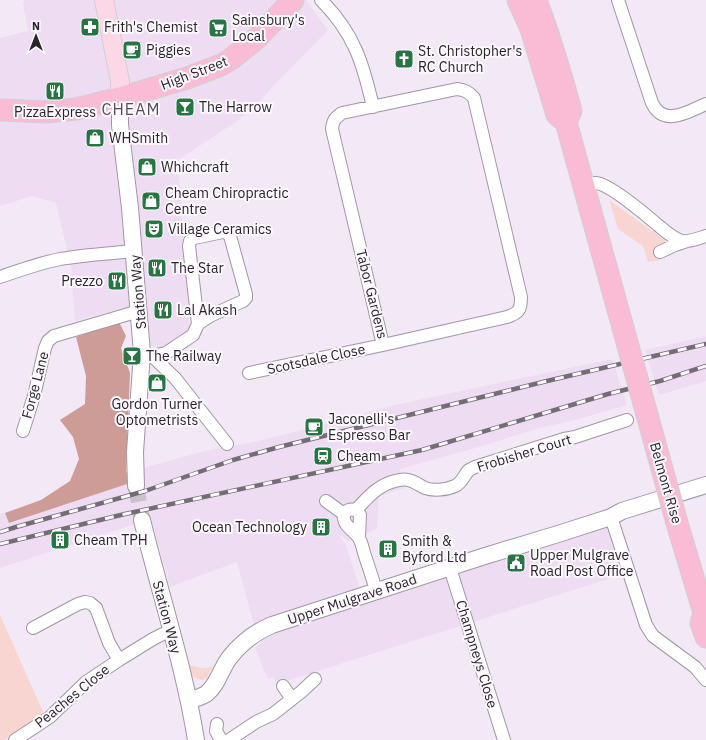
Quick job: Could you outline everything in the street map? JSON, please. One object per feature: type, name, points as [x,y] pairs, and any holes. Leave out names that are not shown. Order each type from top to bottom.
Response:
[{"type":"highway","name":"High Street","points":[[0,110],[46,112],[76,109],[120,98],[187,78],[231,59],[256,39],[293,0]]},
{"type":"highway","points":[[518,0],[530,29],[557,115],[566,122],[571,111],[561,74],[536,0]]},
{"type":"highway","name":"Belmont Rise","points":[[566,122],[678,523],[705,614],[701,623],[706,637]]},
{"type":"main road","points":[[104,0],[118,71],[120,98]]},
{"type":"street","points":[[321,0],[332,11],[353,41],[366,75],[373,107]]},
{"type":"street","points":[[618,0],[652,103],[656,110],[663,115],[672,117],[706,104]]},
{"type":"street","name":"Tabor Gardens","points":[[463,89],[470,92],[474,98],[521,297],[520,310],[514,315],[507,317],[383,345],[332,129],[332,123],[336,117],[342,113],[463,89]]},
{"type":"street","name":"Station Way","points":[[120,98],[120,125],[130,208],[139,311],[147,354],[136,452],[136,486]]},
{"type":"street","points":[[584,185],[595,183],[606,186],[673,236],[681,241],[690,240]]},
{"type":"street","points":[[147,354],[166,352],[193,335],[198,324],[189,246],[190,241],[194,238],[223,232],[227,233],[230,236],[246,298],[243,301],[210,316],[198,324]]},
{"type":"street","points":[[660,252],[675,245],[706,236]]},
{"type":"street","points":[[0,277],[59,259],[134,251]]},
{"type":"street","name":"Forge Lane","points":[[23,431],[34,396],[48,341],[54,336],[139,311]]},
{"type":"street","name":"Scotsdale Close","points":[[250,373],[383,345]]},
{"type":"street","points":[[147,354],[175,378],[227,444]]},
{"type":"street","name":"Frobisher Court","points":[[360,506],[375,490],[382,485],[406,479],[424,488],[447,489],[460,483],[468,471],[475,467],[627,420]]},
{"type":"street","name":"Upper Mulgrave Road","points":[[190,707],[200,697],[208,692],[215,683],[229,658],[242,644],[254,634],[279,622],[706,485]]},
{"type":"street","points":[[326,501],[344,514]]},
{"type":"street","points":[[344,514],[348,510],[360,506]]},
{"type":"street","points":[[360,506],[358,512],[360,517],[359,538],[376,591]]},
{"type":"street","points":[[344,514],[346,524],[359,538]]},
{"type":"street","points":[[611,516],[646,626],[653,636],[695,667],[706,680]]},
{"type":"street","name":"Station Way","points":[[142,520],[172,632],[190,707],[196,740]]},
{"type":"street","name":"Champneys Close","points":[[450,568],[504,740]]},
{"type":"street","points":[[33,628],[78,604],[85,602],[90,603],[96,608],[110,643],[119,660]]},
{"type":"street","name":"Peaches Close","points":[[15,740],[50,716],[86,682],[153,639],[163,634],[172,632]]},
{"type":"street","points":[[229,740],[256,722],[273,714],[315,679]]},
{"type":"street","points":[[283,686],[292,699]]},
{"type":"street","points":[[217,724],[216,731],[221,740]]},
{"type":"shaded area","points":[[25,0],[306,0],[328,30],[260,101],[237,121],[178,160],[190,334],[159,348],[139,343],[127,307],[75,321],[71,267],[56,203],[32,196],[0,206],[0,38],[28,31],[23,3]]},
{"type":"shaded area","points":[[609,200],[665,240],[664,243],[655,249],[660,260],[648,262],[643,246],[618,229]]},
{"type":"shaded area","points":[[119,322],[126,336],[121,348],[130,373],[126,471],[130,483],[9,523],[5,513],[41,500],[70,481],[79,459],[73,437],[60,420],[85,404],[86,376],[76,337]]},
{"type":"shaded area","points":[[706,336],[706,381],[659,395],[645,350]]},
{"type":"shaded area","points":[[612,359],[627,405],[575,420],[539,428],[479,447],[400,469],[405,488],[379,496],[377,529],[348,541],[338,534],[346,545],[364,602],[414,588],[606,523],[614,553],[612,555],[618,576],[277,684],[273,677],[268,679],[255,648],[261,643],[254,625],[237,562],[170,587],[151,519],[0,568],[0,514],[34,505],[124,473],[209,450],[259,441],[395,405]]},
{"type":"shaded area","points":[[0,615],[44,714],[4,740],[0,740]]},
{"type":"shaded area","points":[[188,664],[203,668],[213,666],[207,678],[202,680],[192,675]]},
{"type":"tunnel","points":[[136,486],[142,520]]},
{"type":"railway","points":[[0,532],[145,491],[233,460],[279,447],[547,381],[706,344]]},
{"type":"railway","points":[[0,544],[125,514],[422,450],[608,394],[660,381],[706,366]]},
{"type":"place","name":"Frith's Chemist","points":[[90,27]]},
{"type":"place","name":"Sainsbury's Local","points":[[218,28]]},
{"type":"place","name":"Piggies","points":[[132,50]]},
{"type":"place","name":"St. Christopher's RC Church","points":[[404,59]]},
{"type":"place","name":"PizzaExpress","points":[[55,91]]},
{"type":"place","name":"The Harrow","points":[[185,107]]},
{"type":"place","name":"WHSmith","points":[[95,138]]},
{"type":"place","name":"Whichcraft","points":[[147,167]]},
{"type":"place","name":"Cheam Chiropractic Centre","points":[[151,201]]},
{"type":"place","name":"Village Ceramics","points":[[154,229]]},
{"type":"place","name":"The Star","points":[[157,268]]},
{"type":"place","name":"Prezzo","points":[[117,281]]},
{"type":"place","name":"Lal Akash","points":[[163,310]]},
{"type":"place","name":"The Railway","points":[[132,356]]},
{"type":"place","name":"Gordon Turner Optometrists","points":[[157,383]]},
{"type":"place","name":"Jaconelli's Espresso Bar","points":[[314,427]]},
{"type":"place","name":"Cheam","points":[[323,456]]},
{"type":"place","name":"Ocean Technology","points":[[321,527]]},
{"type":"place","name":"Cheam TPH","points":[[60,540]]},
{"type":"place","name":"Smith & Byford Ltd","points":[[388,549]]},
{"type":"place","name":"Upper Mulgrave Road Post Office","points":[[516,563]]},
{"type":"district","name":"CHEAM","points":[[131,109]]}]
